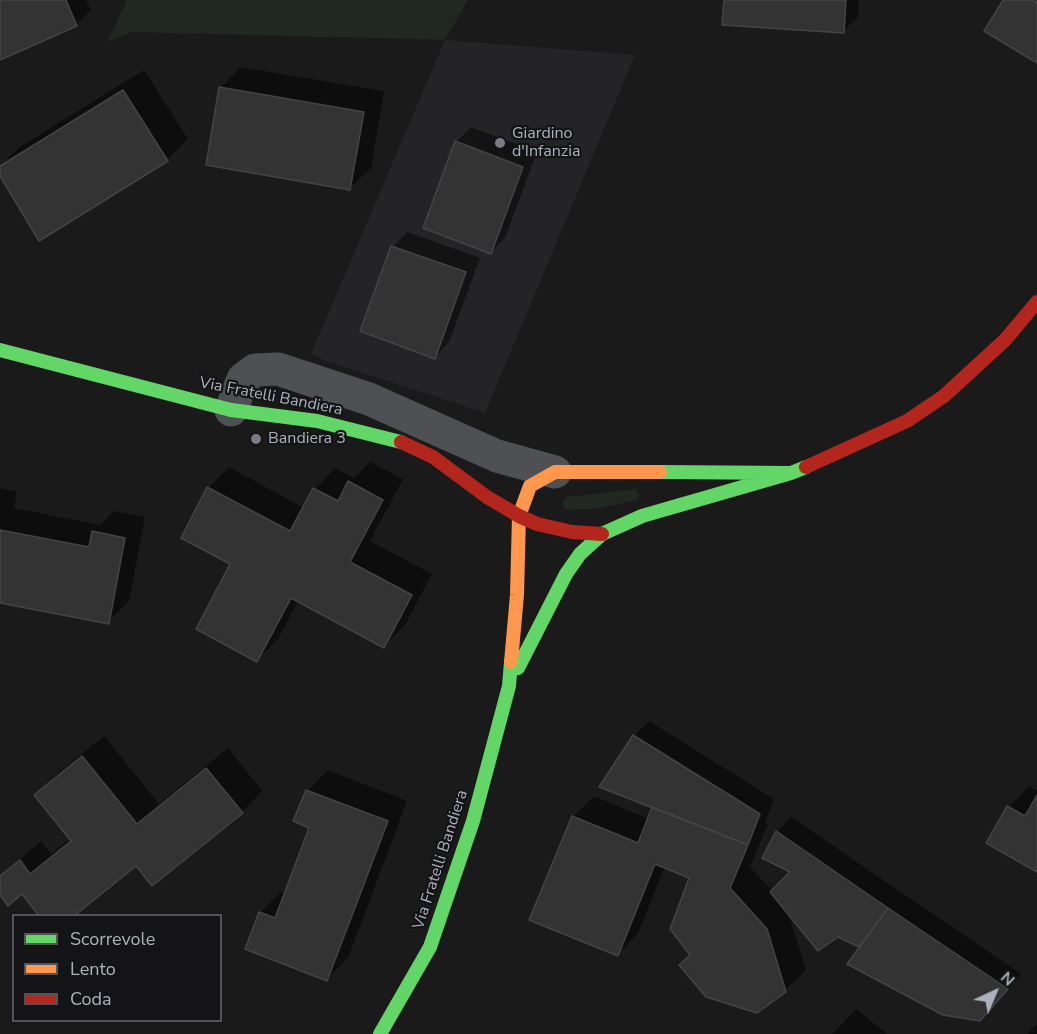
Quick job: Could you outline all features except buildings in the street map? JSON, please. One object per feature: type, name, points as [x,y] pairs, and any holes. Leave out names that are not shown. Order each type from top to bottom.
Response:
[{"type":"street","points":[[509,686],[566,574],[580,554],[602,534],[642,516],[791,473],[907,421],[944,396],[1005,340],[1037,302]]},
{"type":"street","name":"Via Fratelli Bandiera","points":[[0,350],[231,410],[317,421],[401,442],[433,457],[487,497],[519,516],[537,524],[602,534]]},
{"type":"street","points":[[231,410],[243,379],[255,370],[278,369],[369,399],[497,456],[555,472],[791,473]]},
{"type":"street","points":[[509,686],[517,595],[519,516],[530,486],[555,472]]},
{"type":"street","name":"Via Fratelli Bandiera","points":[[380,1034],[430,947],[473,821],[509,686]]},
{"type":"shaded area","points":[[127,0],[468,0],[445,40],[132,32],[107,42]]},
{"type":"shaded area","name":"Giardino d'Infanzia","points":[[445,40],[635,55],[485,413],[311,354]]},
{"type":"shaded area","points":[[636,489],[639,495],[637,500],[600,508],[567,510],[562,505],[566,497]]},
{"type":"traffic: fast","points":[[0,350],[231,410],[317,421],[401,442]]},
{"type":"traffic: fast","points":[[518,668],[566,574],[580,554],[602,534],[642,516],[806,467]]},
{"type":"traffic: fast","points":[[660,472],[791,473]]},
{"type":"traffic: fast","points":[[380,1034],[430,947],[473,821],[509,686],[511,662]]},
{"type":"traffic: slow","points":[[511,662],[517,595],[519,516],[530,486],[555,472],[660,472]]},
{"type":"traffic: jam","points":[[806,467],[907,421],[944,396],[1005,340],[1037,302]]},
{"type":"traffic: jam","points":[[401,442],[433,457],[487,497],[519,516],[537,524],[572,532],[602,534]]},
{"type":"place","name":"Giardino d'Infanzia","points":[[500,143]]},
{"type":"place","name":"Bandiera 3","points":[[256,439]]}]
